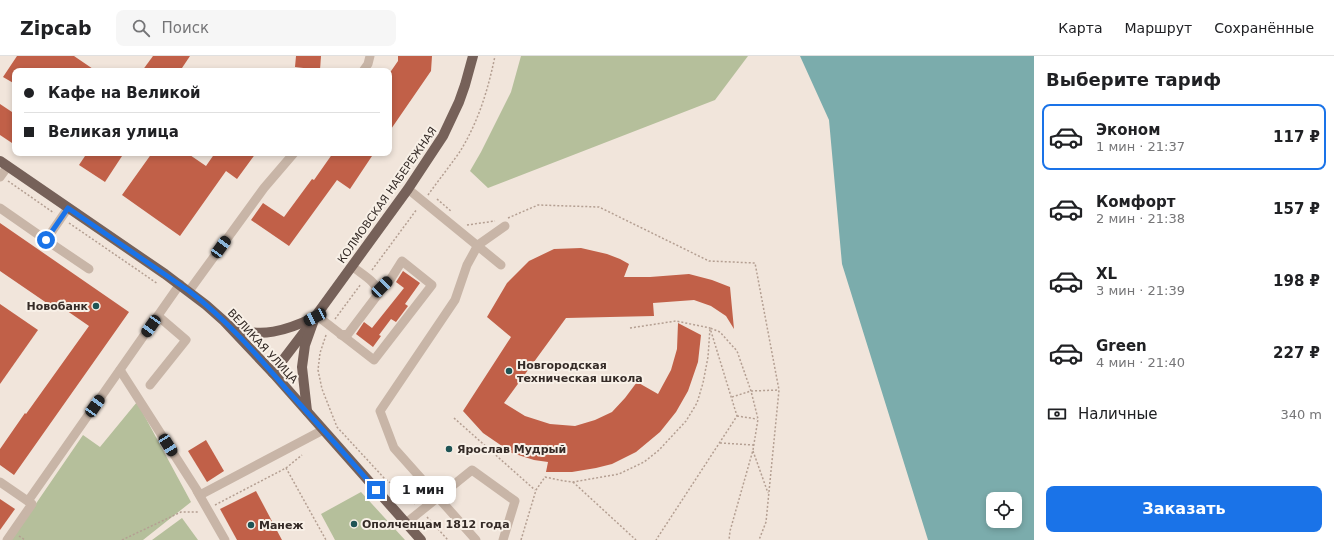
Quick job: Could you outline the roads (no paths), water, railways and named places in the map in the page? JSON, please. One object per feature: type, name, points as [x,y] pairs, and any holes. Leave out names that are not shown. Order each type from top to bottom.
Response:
[{"type":"main road","name":"КОЛМОВСКАЯ НАБЕРЕЖНАЯ","points":[[273,373],[408,188],[443,136],[448,128],[465,84],[473,56]]},
{"type":"main road","name":"ВЕЛИКАЯ УЛИЦА","points":[[4,164],[180,284],[224,321],[273,373],[421,540]]},
{"type":"main road","points":[[224,321],[238,329],[257,333],[285,330],[297,326],[315,316]]},
{"type":"main road","points":[[307,411],[302,367],[305,346],[315,316]]},
{"type":"street","points":[[365,68],[370,56]]},
{"type":"street","points":[[189,291],[264,188],[291,156]]},
{"type":"street","points":[[0,177],[4,164]]},
{"type":"street","points":[[408,188],[501,264]]},
{"type":"street","points":[[0,208],[89,269]]},
{"type":"street","points":[[46,240],[68,208]]},
{"type":"street","points":[[476,540],[394,448],[380,411],[455,300],[467,265],[478,246],[502,222]]},
{"type":"street","points":[[315,316],[374,360],[432,285],[402,261],[390,280],[382,287],[378,288]]},
{"type":"street","points":[[341,335],[348,334],[379,293],[378,288],[352,266]]},
{"type":"street","points":[[28,501],[180,284]]},
{"type":"street","points":[[150,385],[186,340],[158,316]]},
{"type":"street","points":[[120,370],[200,495],[225,540]]},
{"type":"street","points":[[200,495],[323,430]]},
{"type":"street","points":[[406,523],[472,470],[515,501],[504,540]]},
{"type":"street","points":[[0,482],[32,504],[7,540]]},
{"type":"water","points":[[800,56],[1034,56],[1034,540],[928,540],[842,264],[829,120]]},
{"type":"place","name":"Новобанк","points":[[96,306]]},
{"type":"place","name":"Новгородская техническая школа","points":[[509,371]]},
{"type":"place","name":"Ярослав Мудрый","points":[[449,449]]},
{"type":"place","name":"Ополченцам 1812 года","points":[[354,524]]},
{"type":"place","name":"Манеж","points":[[251,525]]}]
